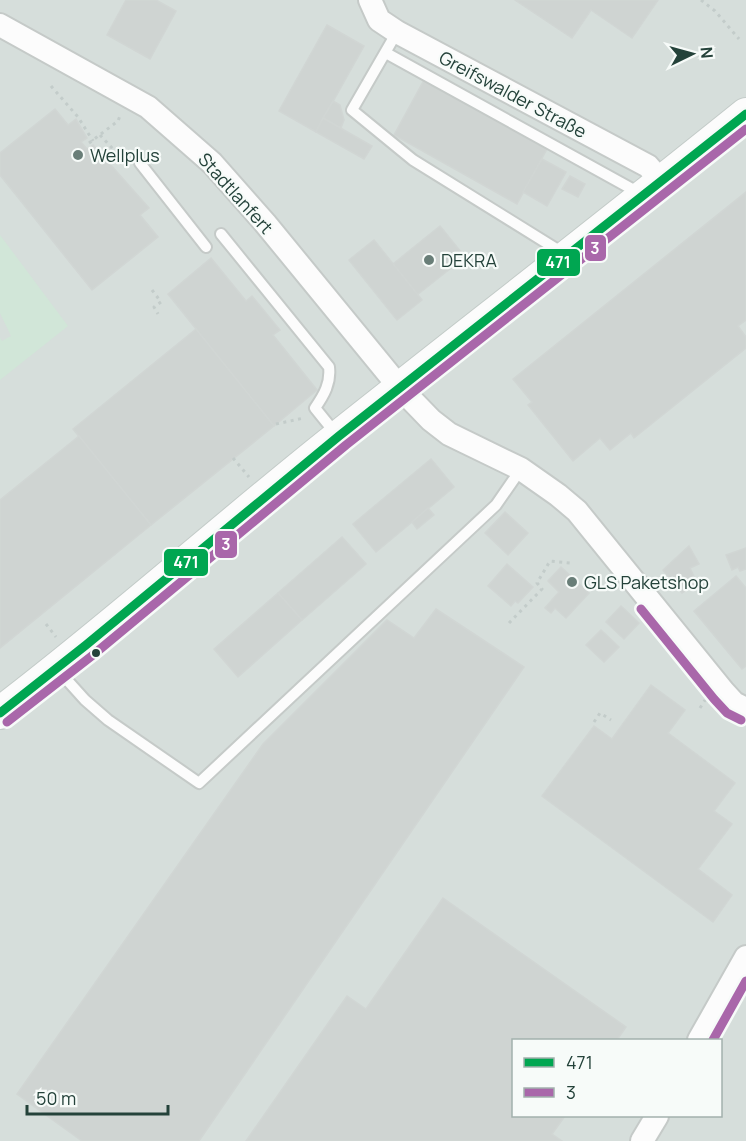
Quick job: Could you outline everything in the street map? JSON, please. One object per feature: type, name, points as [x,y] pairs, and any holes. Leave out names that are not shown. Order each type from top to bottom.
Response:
[{"type":"main road","points":[[0,713],[58,670],[338,437],[746,114]]},
{"type":"street","name":"Greifswalder Straße","points":[[370,0],[379,20],[486,93],[648,166],[653,189]]},
{"type":"street","name":"Stadtlanfert","points":[[0,25],[148,107],[212,163],[401,389],[431,420],[449,434],[521,469],[577,511],[723,691],[734,703],[746,710]]},
{"type":"street","points":[[700,1039],[746,957]]},
{"type":"street","points":[[642,1141],[656,1117]]},
{"type":"lane","points":[[397,33],[352,110],[413,160],[569,256]]},
{"type":"lane","points":[[386,52],[486,93]]},
{"type":"lane","points":[[140,163],[206,246]]},
{"type":"lane","points":[[221,234],[329,367],[330,375],[325,393],[315,408],[338,437]]},
{"type":"lane","points":[[58,670],[85,700],[108,720],[199,783],[496,505],[521,469]]},
{"type":"path","points":[[700,0],[715,11],[739,39]]},
{"type":"path","points":[[51,86],[78,117],[91,142],[118,121],[129,95]]},
{"type":"path","points":[[100,135],[130,169],[140,163]]},
{"type":"path","points":[[152,290],[161,302],[154,307],[158,314]]},
{"type":"path","points":[[233,458],[240,466]]},
{"type":"path","points":[[509,623],[542,588],[537,583],[550,561],[570,562]]},
{"type":"path","points":[[46,624],[56,636]]},
{"type":"path","points":[[594,722],[600,713],[610,720]]},
{"type":"shaded area","points":[[0,0],[746,0],[746,1141],[0,1141]]},
{"type":"green space","points":[[0,235],[68,326],[0,380],[0,338],[2,341],[11,336],[0,313]]},
{"type":"building","points":[[126,0],[156,0],[176,11],[150,59],[107,35]]},
{"type":"building","points":[[515,0],[658,0],[632,38],[591,10],[572,38]]},
{"type":"building","points":[[327,25],[364,46],[316,132],[279,111]]},
{"type":"building","points":[[424,80],[547,149],[517,204],[394,135]]},
{"type":"building","points":[[333,101],[340,105],[344,120],[341,128],[323,118]]},
{"type":"building","points":[[55,109],[68,125],[76,119],[87,138],[81,142],[87,149],[93,145],[149,208],[140,215],[158,237],[92,290],[0,175],[0,153]]},
{"type":"building","points":[[323,118],[372,146],[364,159],[316,132]]},
{"type":"building","points":[[542,159],[566,172],[547,206],[523,192]]},
{"type":"building","points":[[570,176],[585,184],[578,197],[562,189]]},
{"type":"building","points":[[746,192],[746,320],[738,326],[746,337],[746,348],[634,438],[631,433],[610,450],[600,438],[573,461],[528,405],[532,402],[513,379]]},
{"type":"building","name":"DEKRA","points":[[440,226],[465,257],[417,295],[393,264]]},
{"type":"building","points":[[374,240],[422,300],[397,320],[349,260]]},
{"type":"building","points":[[211,258],[246,301],[252,296],[280,330],[273,335],[317,390],[274,426],[168,294]]},
{"type":"building","points":[[196,329],[274,426],[151,525],[73,429]]},
{"type":"building","points":[[79,436],[151,525],[0,648],[0,500]]},
{"type":"building","points":[[431,459],[454,487],[376,552],[353,524]]},
{"type":"building","points":[[428,508],[434,515],[417,529],[412,522]]},
{"type":"building","points":[[505,512],[528,533],[508,555],[485,533]]},
{"type":"building","points":[[342,537],[366,564],[302,620],[278,593]]},
{"type":"building","points":[[689,546],[699,564],[690,568],[697,583],[682,593],[663,570]]},
{"type":"building","points":[[746,548],[746,569],[740,571],[738,567],[732,570],[726,555]]},
{"type":"building","points":[[507,564],[533,587],[518,603],[515,601],[511,606],[488,586]]},
{"type":"building","points":[[561,567],[589,593],[566,618],[555,608],[551,613],[545,608],[559,592],[548,581]]},
{"type":"building","points":[[736,576],[746,588],[746,666],[742,669],[694,611]]},
{"type":"building","points":[[278,593],[302,620],[238,677],[214,649]]},
{"type":"building","points":[[621,606],[639,623],[624,639],[606,622]]},
{"type":"building","points":[[436,609],[524,667],[199,1141],[82,1141],[17,1094],[263,744],[387,620],[414,638]]},
{"type":"building","points":[[601,630],[619,647],[604,662],[586,645]]},
{"type":"building","points":[[651,685],[685,710],[668,733],[735,783],[714,811],[732,824],[698,869],[732,895],[713,922],[542,796],[594,726],[612,739]]},
{"type":"building","points":[[443,898],[626,1027],[618,1039],[512,1039],[512,1117],[564,1117],[552,1134],[562,1141],[246,1141],[347,996],[366,1009]]},
{"type":"transit line","name":"471","points":[[0,713],[339,436],[746,114]]},
{"type":"transit line","name":"3","points":[[7,722],[93,655],[346,445],[746,129]]},
{"type":"transit line","name":"3","points":[[641,609],[714,699],[727,713],[741,720]]},
{"type":"transit line","name":"3","points":[[714,1039],[746,981]]},
{"type":"place","name":"Wellplus","points":[[78,155]]},
{"type":"place","name":"DEKRA","points":[[429,260]]},
{"type":"place","name":"GLS Paketshop","points":[[572,582]]}]
